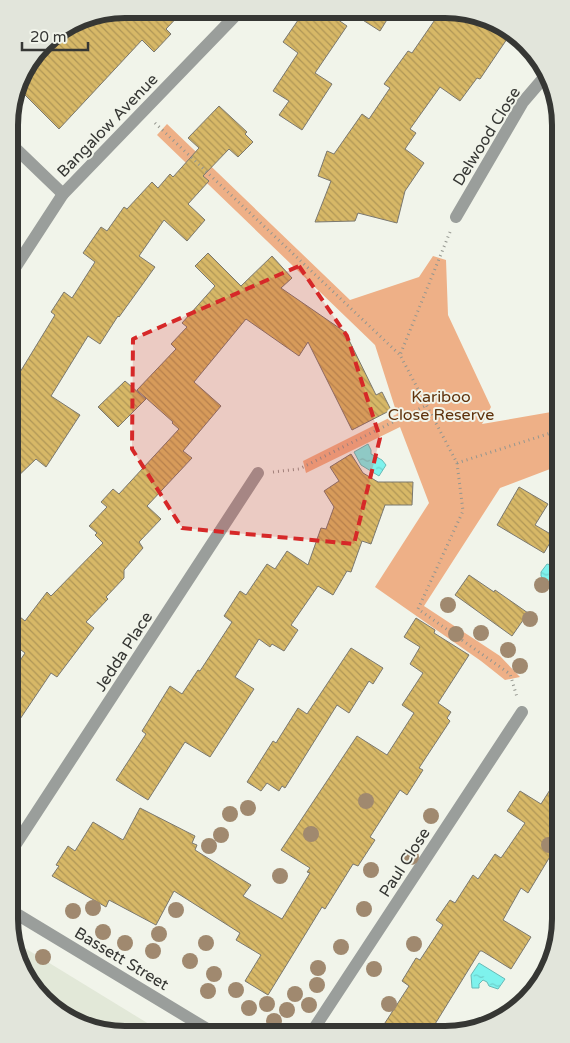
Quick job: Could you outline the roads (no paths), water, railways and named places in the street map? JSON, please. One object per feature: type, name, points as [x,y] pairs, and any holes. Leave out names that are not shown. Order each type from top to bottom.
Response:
[{"type":"street","name":"Bangalow Avenue","points":[[18,263],[63,194],[228,18]]},
{"type":"street","name":"Delwood Close","points":[[456,217],[523,102],[542,80]]},
{"type":"street","points":[[18,151],[63,194]]},
{"type":"street","name":"Jedda Place","points":[[18,841],[258,473]]},
{"type":"street","name":"Paul Close","points":[[316,1026],[522,712]]},
{"type":"street","name":"Bassett Street","points":[[18,914],[202,1026]]},
{"type":"water","points":[[368,444],[371,454],[382,460],[386,465],[379,476],[361,465],[354,452]]},
{"type":"water","points":[[547,564],[552,565],[552,589],[541,576],[541,572]]},
{"type":"water","points":[[479,963],[505,979],[498,989],[489,986],[483,980],[479,984],[479,988],[472,988],[471,975]]},
{"type":"park label","name":"Kariboo Close Reserve","points":[[441,405]]}]
